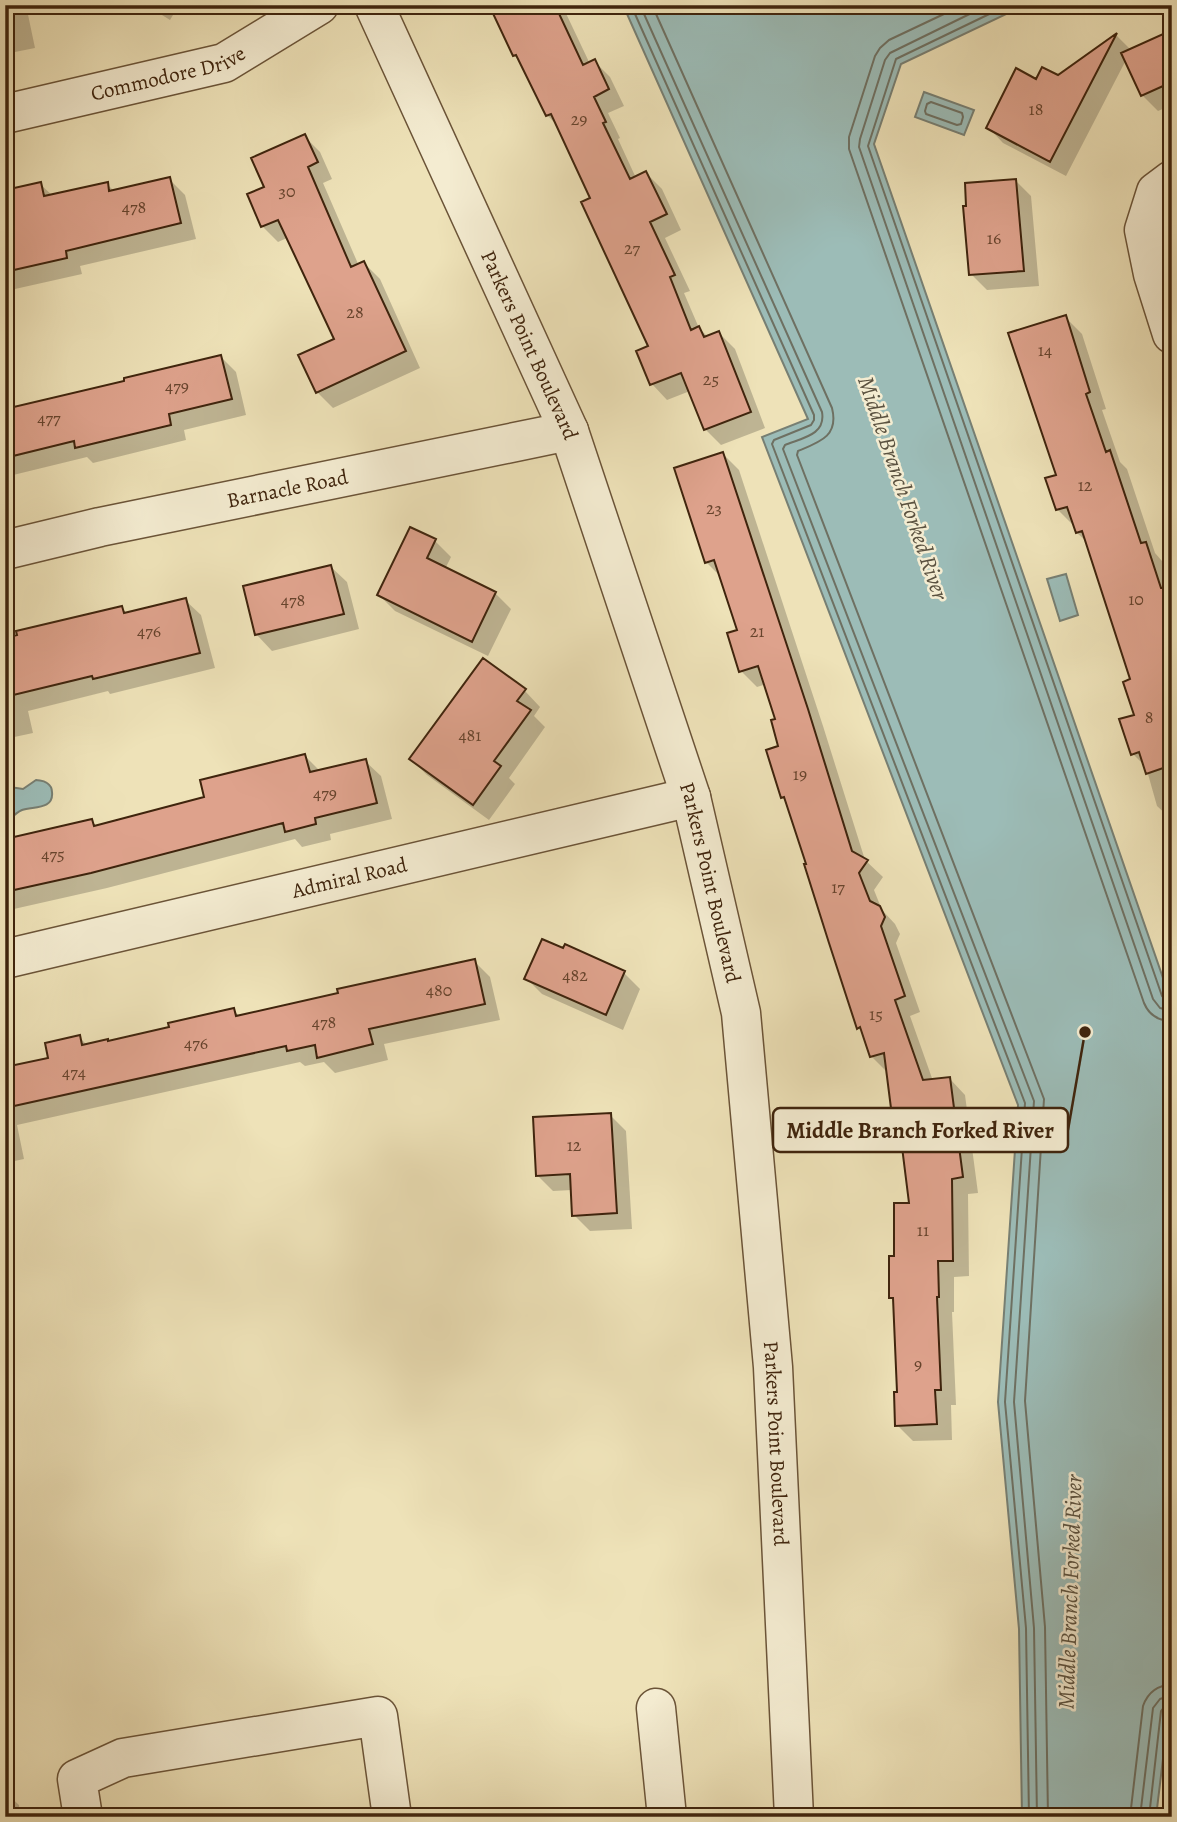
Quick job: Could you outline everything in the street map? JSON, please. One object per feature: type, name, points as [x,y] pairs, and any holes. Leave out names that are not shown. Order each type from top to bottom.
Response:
[{"type":"street","name":"Commodore Drive","points":[[5,114],[224,62],[319,5]]},
{"type":"street","name":"Parkers Point Boulevard","points":[[374,5],[569,431],[691,797],[741,1013],[773,1367],[794,1817]]},
{"type":"street","points":[[1172,180],[1156,192],[1143,230],[1153,274],[1172,334]]},
{"type":"street","name":"Barnacle Road","points":[[5,550],[100,527],[569,431]]},
{"type":"street","name":"Admiral Road","points":[[5,959],[691,797]]},
{"type":"street","points":[[656,1708],[667,1817]]},
{"type":"street","points":[[83,1817],[77,1779],[123,1758],[377,1716],[392,1817]]},
{"type":"water","points":[[623,5],[1025,5],[901,64],[874,144],[1172,1004],[1172,1684],[1156,1817],[1022,1817],[1019,1629],[998,1402],[1018,1105],[762,437],[808,419]]},
{"type":"water","points":[[924,92],[974,110],[964,135],[915,117]]},
{"type":"water","points":[[1066,574],[1078,615],[1060,621],[1047,579]]},
{"type":"water","points":[[36,780],[44,781],[50,786],[50,802],[22,810],[9,820],[5,818],[6,790],[10,787],[23,789]]},
{"type":"building","points":[[489,5],[555,5],[583,65],[595,59],[609,89],[594,97],[606,122],[603,123],[630,179],[646,171],[667,214],[650,222],[675,275],[670,277],[691,330],[699,326],[704,337],[719,331],[751,412],[704,430],[681,373],[650,385],[636,351],[648,346],[581,202],[590,198],[551,114],[546,116]]},
{"type":"building","points":[[1172,30],[1172,82],[1141,96],[1121,53]]},
{"type":"building","points":[[1117,33],[1050,162],[986,128],[1016,68],[1036,79],[1042,67],[1058,75]]},
{"type":"building","points":[[305,134],[318,162],[308,167],[351,267],[364,261],[406,351],[316,393],[298,355],[334,339],[278,220],[261,227],[247,194],[264,187],[251,158]]},
{"type":"building","points":[[170,177],[181,223],[66,251],[67,258],[5,272],[5,190],[41,182],[44,196],[108,182],[109,191]]},
{"type":"building","points":[[1016,179],[1024,271],[969,275],[963,206],[966,206],[965,183]]},
{"type":"building","points":[[1066,315],[1090,392],[1086,394],[1106,452],[1110,450],[1141,543],[1146,542],[1161,588],[1164,588],[1172,610],[1172,765],[1146,774],[1139,752],[1131,755],[1119,719],[1134,715],[1123,682],[1130,679],[1082,531],[1076,533],[1067,507],[1056,510],[1045,478],[1056,475],[1008,333]]},
{"type":"building","points":[[221,355],[232,399],[169,414],[171,425],[75,448],[74,441],[13,456],[5,426],[5,409]]},
{"type":"building","points":[[723,452],[852,851],[868,860],[859,873],[870,901],[880,906],[885,917],[881,926],[905,996],[895,1000],[923,1080],[950,1077],[963,1177],[952,1179],[953,1261],[938,1261],[941,1390],[935,1390],[937,1424],[895,1426],[894,1392],[897,1392],[893,1298],[889,1298],[889,1256],[894,1256],[894,1203],[909,1203],[899,1123],[893,1124],[884,1053],[870,1057],[860,1027],[857,1029],[806,864],[766,750],[778,746],[771,720],[775,719],[758,666],[739,672],[727,633],[737,630],[714,560],[705,563],[674,468]]},
{"type":"building","points":[[410,527],[436,539],[427,558],[496,592],[472,642],[377,595]]},
{"type":"building","points":[[331,565],[344,614],[255,635],[243,586]]},
{"type":"building","points":[[186,598],[200,653],[5,697],[5,638],[17,635],[16,631],[122,606],[124,613]]},
{"type":"building","points":[[483,658],[526,689],[517,701],[531,710],[494,761],[501,766],[473,805],[409,759]]},
{"type":"building","points":[[305,754],[310,772],[366,759],[377,803],[315,818],[316,824],[285,832],[283,823],[91,873],[5,892],[5,839],[92,819],[94,826],[204,797],[200,780]]},
{"type":"building","points":[[542,939],[563,948],[565,944],[625,971],[606,1015],[524,979]]},
{"type":"building","points":[[475,959],[485,1004],[369,1029],[373,1044],[317,1058],[315,1045],[287,1051],[286,1046],[5,1108],[5,1067],[48,1058],[45,1043],[80,1035],[82,1045],[108,1041],[169,1027],[168,1023],[234,1008],[236,1016],[338,993],[337,989]]},
{"type":"building","points":[[611,1113],[617,1213],[572,1216],[570,1174],[536,1176],[533,1117]]},
{"type":"place","name":"Middle Branch Forked River","points":[[1085,1032]]}]
